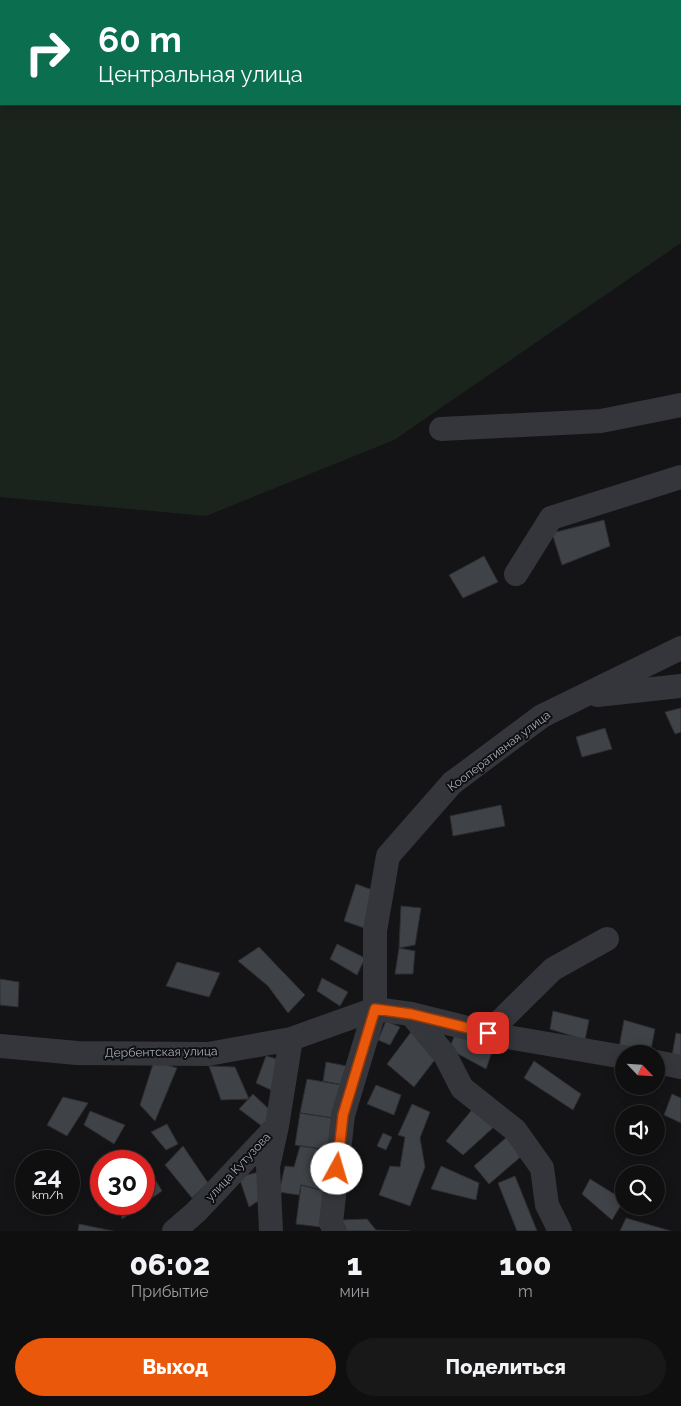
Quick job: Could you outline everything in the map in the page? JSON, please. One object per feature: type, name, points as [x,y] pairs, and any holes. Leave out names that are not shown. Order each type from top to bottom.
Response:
[{"type":"street","points":[[441,429],[601,422],[681,405]]},
{"type":"street","points":[[516,574],[551,518],[681,477]]},
{"type":"street","name":"Кооперативная улица","points":[[335,1231],[331,1223],[343,1115],[375,1009],[375,931],[388,856],[452,783],[542,716],[681,648]]},
{"type":"street","name":"Кооперативная улица","points":[[580,697],[681,686]]},
{"type":"street","points":[[488,1033],[553,969],[607,939]]},
{"type":"street","points":[[375,1009],[411,1014],[488,1033],[615,1055]]},
{"type":"street","name":"Дербентская улица","points":[[0,1046],[77,1053],[208,1054],[291,1039],[375,1009]]},
{"type":"street","points":[[411,1014],[445,1056],[462,1088],[515,1130],[542,1168],[546,1205],[560,1231]]},
{"type":"street","name":"улица Кутузова","points":[[179,1230],[276,1126],[291,1039]]},
{"type":"street","points":[[665,1064],[681,1067]]},
{"type":"street","points":[[271,1231],[268,1167],[276,1126]]},
{"type":"shaded area","points":[[0,105],[681,105],[681,243],[394,440],[206,516],[0,497]]},
{"type":"building","points":[[604,520],[610,546],[562,565],[552,533]]},
{"type":"building","points":[[484,556],[498,582],[463,598],[449,575]]},
{"type":"building","points":[[681,708],[681,732],[675,734],[665,712]]},
{"type":"building","points":[[605,728],[612,749],[582,757],[576,737]]},
{"type":"building","points":[[501,805],[505,826],[453,836],[450,816]]},
{"type":"building","points":[[356,884],[378,892],[367,929],[344,921]]},
{"type":"building","points":[[401,906],[421,908],[415,945],[399,948]]},
{"type":"building","points":[[337,944],[365,958],[357,975],[330,959]]},
{"type":"building","points":[[259,947],[305,995],[288,1013],[268,986],[238,961]]},
{"type":"building","points":[[399,948],[415,951],[413,974],[395,974]]},
{"type":"building","points":[[177,962],[220,973],[209,997],[166,986]]},
{"type":"building","points":[[322,978],[348,992],[340,1006],[317,991]]},
{"type":"building","points":[[0,979],[19,982],[18,1007],[0,1005]]},
{"type":"building","points":[[553,1011],[589,1020],[585,1040],[550,1029]]},
{"type":"building","points":[[624,1020],[655,1029],[652,1045],[620,1045]]},
{"type":"building","points":[[386,1021],[400,1027],[390,1045],[378,1040]]},
{"type":"building","points":[[411,1032],[440,1053],[414,1087],[387,1064]]},
{"type":"building","points":[[456,1032],[492,1052],[486,1069],[449,1049]]},
{"type":"building","points":[[676,1033],[681,1034],[681,1058],[672,1056]]},
{"type":"building","points":[[266,1056],[281,1060],[271,1090],[256,1083]]},
{"type":"building","points":[[154,1061],[177,1068],[155,1121],[140,1105]]},
{"type":"building","points":[[534,1061],[581,1094],[573,1110],[524,1078]]},
{"type":"building","points":[[326,1062],[352,1067],[348,1086],[323,1081]]},
{"type":"building","points":[[209,1066],[235,1067],[249,1099],[221,1100]]},
{"type":"building","points":[[307,1079],[348,1086],[340,1119],[300,1113]]},
{"type":"building","points":[[376,1085],[401,1095],[394,1115],[367,1104]]},
{"type":"building","points":[[253,1094],[272,1112],[263,1127],[239,1109]]},
{"type":"building","points":[[672,1094],[681,1098],[681,1123],[665,1115]]},
{"type":"building","points":[[63,1097],[88,1103],[67,1136],[47,1125]]},
{"type":"building","points":[[412,1104],[430,1112],[420,1138],[425,1167],[410,1206],[379,1195],[390,1166],[400,1167],[405,1137],[398,1135]]},
{"type":"building","points":[[476,1105],[495,1126],[463,1155],[446,1141]]},
{"type":"building","points":[[90,1111],[125,1125],[114,1144],[84,1125]]},
{"type":"building","points":[[300,1113],[340,1119],[334,1151],[295,1145]]},
{"type":"building","points":[[167,1124],[178,1144],[166,1150],[151,1132]]},
{"type":"building","points":[[383,1133],[392,1137],[386,1150],[377,1146]]},
{"type":"building","points":[[508,1136],[524,1154],[489,1184],[474,1166]]},
{"type":"building","points":[[183,1146],[208,1183],[192,1198],[165,1165]]},
{"type":"building","points":[[300,1146],[334,1151],[325,1191],[301,1185],[299,1195],[279,1192],[285,1166],[294,1167]]},
{"type":"building","points":[[441,1166],[479,1183],[476,1200],[431,1189]]},
{"type":"building","points":[[259,1172],[263,1198],[249,1207],[239,1177]]},
{"type":"building","points":[[515,1176],[537,1231],[517,1231],[498,1183]]},
{"type":"building","points":[[590,1179],[615,1194],[615,1215],[612,1220],[582,1194]]},
{"type":"building","points":[[156,1181],[162,1191],[155,1196],[155,1182]]},
{"type":"building","points":[[301,1185],[325,1191],[321,1227],[296,1224]]},
{"type":"building","points":[[626,1218],[671,1231],[620,1231]]},
{"type":"building","points":[[367,1219],[376,1230],[410,1231],[344,1231],[341,1220]]},
{"type":"building","points":[[79,1224],[113,1231],[78,1231]]},
{"type":"route","points":[[337,1169],[343,1115],[375,1009],[411,1014],[488,1033]]}]
